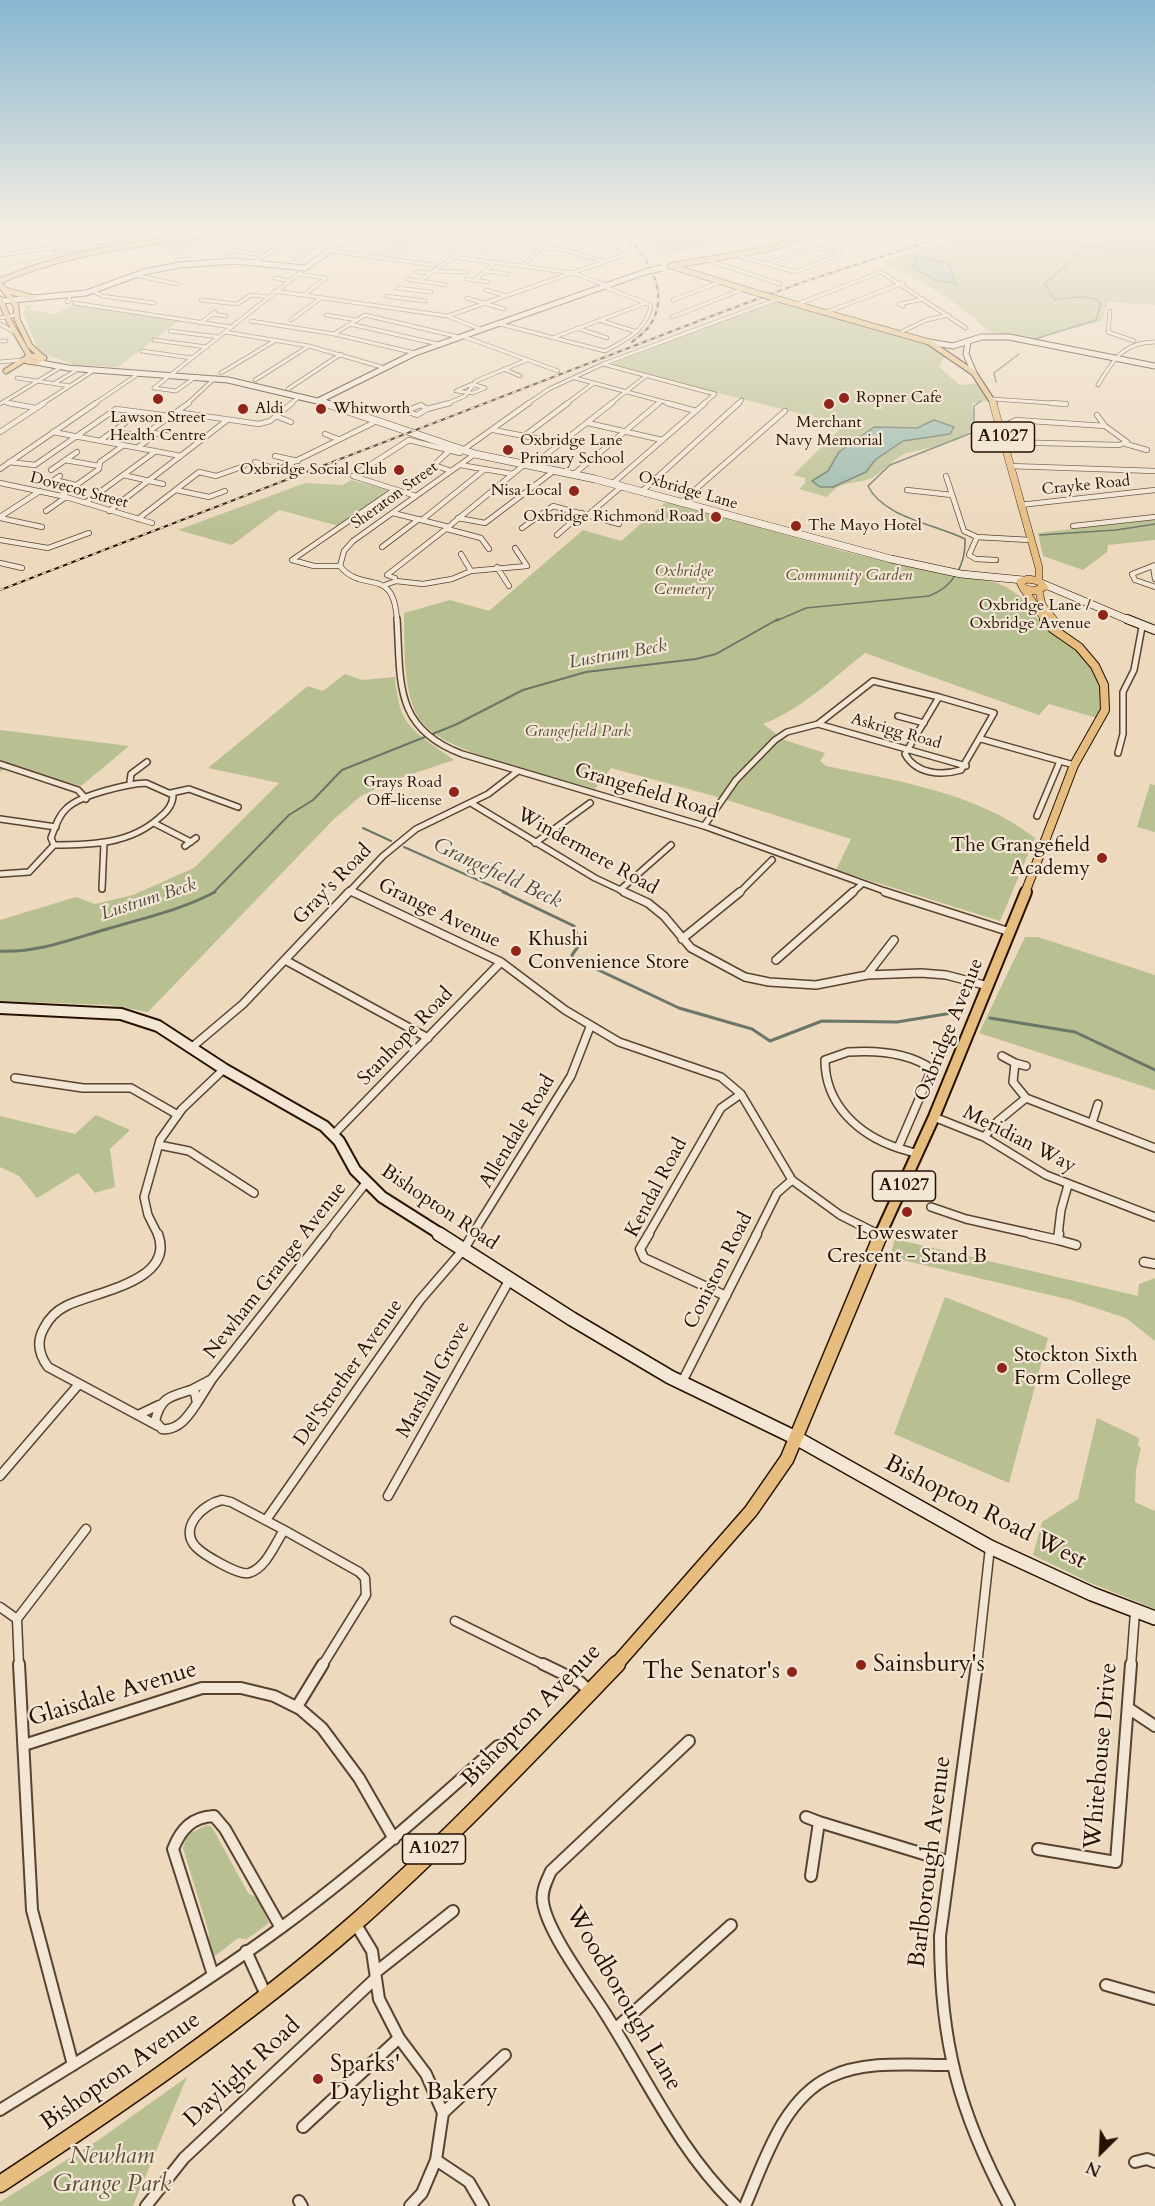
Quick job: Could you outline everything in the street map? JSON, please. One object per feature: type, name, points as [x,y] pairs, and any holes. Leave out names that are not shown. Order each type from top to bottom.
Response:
[{"type":"main road","points":[[5,371],[29,355],[17,335]]},
{"type":"main road","points":[[25,335],[30,346],[42,356]]},
{"type":"main road","name":"A1027","points":[[905,335],[929,342],[974,373],[992,399],[1039,568],[1040,586]]},
{"type":"main road","points":[[25,358],[42,356]]},
{"type":"main road","points":[[5,371],[35,362],[42,356]]},
{"type":"main road","points":[[25,358],[27,361],[35,362]]},
{"type":"main road","points":[[1023,584],[1031,573],[1035,559]]},
{"type":"main road","points":[[1023,584],[1040,586]]},
{"type":"main road","points":[[1023,584],[1040,586]]},
{"type":"main road","name":"Oxbridge Avenue","points":[[1023,584],[1037,611],[1053,628],[1072,641]]},
{"type":"main road","name":"Oxbridge Avenue","points":[[798,1439],[839,1329],[918,1154],[988,986],[1074,765],[1104,710],[1106,697],[1104,685],[1095,666],[1042,605],[1040,586]]},
{"type":"main road","name":"Bishopton Avenue","points":[[0,2184],[114,2109],[267,1997],[355,1923],[524,1761],[590,1692],[751,1511],[788,1459],[798,1439]]},
{"type":"street","points":[[202,335],[219,337]]},
{"type":"street","points":[[197,376],[176,391],[154,388],[221,335]]},
{"type":"street","points":[[244,335],[309,346],[385,368]]},
{"type":"street","points":[[334,335],[415,353]]},
{"type":"street","points":[[398,335],[438,344]]},
{"type":"street","points":[[456,335],[558,371]]},
{"type":"street","points":[[318,401],[415,353],[464,335]]},
{"type":"street","points":[[541,335],[605,351],[631,335]]},
{"type":"street","points":[[552,338],[560,335]]},
{"type":"street","points":[[598,335],[607,338]]},
{"type":"street","points":[[416,496],[353,476],[413,439],[449,451],[461,452],[549,388],[603,364],[681,335]]},
{"type":"street","points":[[1117,335],[1134,341],[1155,342]]},
{"type":"street","points":[[929,342],[953,346],[984,337],[1010,337],[1155,366]]},
{"type":"street","points":[[154,340],[207,347]]},
{"type":"street","points":[[222,373],[276,340]]},
{"type":"street","points":[[0,341],[6,341]]},
{"type":"street","points":[[1098,385],[1114,359],[1134,341]]},
{"type":"street","points":[[968,342],[965,351],[974,373]]},
{"type":"street","points":[[255,380],[309,346]]},
{"type":"street","points":[[142,351],[192,358]]},
{"type":"street","points":[[288,389],[341,354]]},
{"type":"street","points":[[42,356],[89,368]]},
{"type":"street","points":[[5,371],[0,363],[25,358]]},
{"type":"street","points":[[468,393],[459,393],[456,389],[527,360]]},
{"type":"street","points":[[35,362],[61,367],[89,368]]},
{"type":"street","points":[[603,364],[715,394],[612,484]]},
{"type":"street","points":[[1,403],[61,367]]},
{"type":"street","name":"Oxbridge Lane","points":[[89,368],[215,378],[318,401],[350,409],[461,452],[574,474],[950,572],[1023,584]]},
{"type":"street","points":[[0,432],[96,369]]},
{"type":"street","points":[[504,369],[520,376]]},
{"type":"street","points":[[55,383],[75,371]]},
{"type":"street","points":[[0,469],[141,372]]},
{"type":"street","points":[[533,465],[646,376]]},
{"type":"street","points":[[17,378],[70,386]]},
{"type":"street","points":[[143,436],[176,412],[215,378]]},
{"type":"street","points":[[575,378],[696,411]]},
{"type":"street","points":[[155,380],[164,381]]},
{"type":"street","points":[[524,436],[594,383]]},
{"type":"street","points":[[427,409],[421,405],[406,411],[417,415],[427,409],[441,407],[468,393],[485,388],[472,384]]},
{"type":"street","points":[[468,393],[472,384]]},
{"type":"street","points":[[309,399],[329,396]]},
{"type":"street","points":[[329,396],[333,405]]},
{"type":"street","points":[[176,412],[226,421],[265,423],[299,397]]},
{"type":"street","points":[[641,492],[742,399]]},
{"type":"street","points":[[992,399],[1066,404]]},
{"type":"street","points":[[574,474],[661,401]]},
{"type":"street","points":[[1,403],[36,408]]},
{"type":"street","points":[[9,462],[33,466],[116,409],[170,416]]},
{"type":"street","points":[[255,462],[276,471],[373,423],[348,413],[350,409],[372,411]]},
{"type":"street","points":[[680,503],[785,411]]},
{"type":"street","points":[[1097,415],[1105,426],[1127,440],[1126,444]]},
{"type":"street","points":[[276,416],[291,422]]},
{"type":"street","points":[[109,511],[226,421]]},
{"type":"street","points":[[1012,442],[1008,424],[1010,421],[1105,426]]},
{"type":"street","points":[[101,440],[125,423]]},
{"type":"street","points":[[588,423],[662,440]]},
{"type":"street","points":[[494,430],[561,443]]},
{"type":"street","points":[[53,432],[182,456]]},
{"type":"street","points":[[113,432],[143,436],[147,441],[138,447]]},
{"type":"street","points":[[148,432],[175,436]]},
{"type":"street","points":[[325,434],[338,439]]},
{"type":"street","points":[[1004,442],[1126,444],[1147,450]]},
{"type":"street","points":[[46,510],[99,466],[100,462],[124,445]]},
{"type":"street","points":[[85,503],[156,451]]},
{"type":"street","points":[[449,451],[434,465],[451,471]]},
{"type":"street","points":[[51,470],[77,452]]},
{"type":"street","name":"Sheraton Street","points":[[340,566],[348,546],[475,454]]},
{"type":"street","points":[[274,456],[298,461]]},
{"type":"street","points":[[65,460],[99,466]]},
{"type":"street","points":[[395,578],[385,577],[525,464]]},
{"type":"street","points":[[460,465],[513,474]]},
{"type":"street","points":[[138,519],[199,472],[216,476],[244,466]]},
{"type":"street","points":[[1010,466],[1155,471]]},
{"type":"street","points":[[382,546],[420,520],[484,470]]},
{"type":"street","points":[[458,518],[480,524],[555,470]]},
{"type":"street","points":[[123,475],[163,484]]},
{"type":"street","points":[[60,476],[54,480],[76,485]]},
{"type":"street","points":[[946,476],[962,528],[977,537],[1030,540]]},
{"type":"street","name":"Dovecot Street","points":[[0,483],[63,496],[152,523]]},
{"type":"street","points":[[588,515],[622,486]]},
{"type":"street","points":[[176,490],[205,496]]},
{"type":"street","points":[[394,490],[292,560],[314,567],[340,566],[347,573],[385,585],[396,581],[423,584],[452,579],[471,571],[526,566],[515,548]]},
{"type":"street","points":[[907,490],[951,495]]},
{"type":"street","name":"Crayke Road","points":[[1020,505],[1155,490]]},
{"type":"street","points":[[0,517],[40,491]]},
{"type":"street","points":[[200,500],[205,496],[225,491]]},
{"type":"street","points":[[522,528],[548,507],[559,506],[619,524]]},
{"type":"street","points":[[0,507],[11,509]]},
{"type":"street","points":[[393,513],[450,526],[469,537],[481,538],[489,549]]},
{"type":"street","points":[[557,535],[582,513]]},
{"type":"street","points":[[0,517],[42,526]]},
{"type":"street","points":[[1077,527],[1155,517]]},
{"type":"street","points":[[0,540],[48,548],[89,533]]},
{"type":"street","points":[[977,537],[969,555],[976,559],[996,560]]},
{"type":"street","points":[[461,555],[471,571]]},
{"type":"street","points":[[0,563],[22,568]]},
{"type":"street","points":[[1155,579],[1154,565],[1136,572],[1132,578],[1139,583],[1155,587]]},
{"type":"street","points":[[496,567],[509,586]]},
{"type":"street","name":"Grangefield Road","points":[[385,585],[392,591],[396,600],[406,707],[415,724],[436,743],[462,754],[704,826],[778,851],[819,870],[1010,932]]},
{"type":"street","points":[[1040,586],[1142,627],[1155,630]]},
{"type":"street","points":[[1118,753],[1123,734],[1123,692],[1134,670],[1142,627]]},
{"type":"street","points":[[704,826],[736,780],[775,740],[787,732],[818,724],[873,681],[939,697],[994,713],[966,766],[954,772],[925,770],[907,759],[905,754],[939,697]]},
{"type":"street","name":"Askrigg Road","points":[[898,716],[924,723]]},
{"type":"street","name":"Askrigg Road","points":[[818,724],[966,766]]},
{"type":"street","points":[[981,740],[1074,765]]},
{"type":"street","points":[[130,782],[131,774],[147,762]]},
{"type":"street","points":[[1037,816],[1060,762]]},
{"type":"street","points":[[0,764],[78,790],[86,799]]},
{"type":"street","name":"Gray's Road","points":[[191,1047],[238,1009],[383,856],[416,829],[436,817],[471,803],[518,771]]},
{"type":"street","points":[[54,845],[51,838],[64,809],[130,782],[146,783],[171,793],[189,789],[233,807]]},
{"type":"street","points":[[0,874],[19,875],[30,871],[40,864],[47,851],[54,845],[104,843],[129,837],[154,824],[173,804],[171,793]]},
{"type":"street","name":"Windermere Road","points":[[471,803],[535,843],[648,903],[664,916],[691,948],[726,969],[769,982],[816,985],[867,975],[946,975],[988,986]]},
{"type":"street","points":[[535,843],[590,803]]},
{"type":"street","points":[[0,819],[56,827]]},
{"type":"street","points":[[154,824],[191,842]]},
{"type":"street","points":[[102,889],[104,843]]},
{"type":"street","points":[[620,890],[671,845]]},
{"type":"street","points":[[682,939],[728,904],[772,860]]},
{"type":"street","points":[[776,960],[862,884]]},
{"type":"street","name":"Grange Avenue","points":[[350,890],[501,962],[590,1027],[628,1045],[722,1077],[741,1094],[792,1180],[840,1215],[880,1236]]},
{"type":"street","points":[[867,975],[894,940]]},
{"type":"street","points":[[285,960],[428,1038]]},
{"type":"street","name":"Stanhope Road","points":[[334,1134],[501,962]]},
{"type":"street","name":"Bishopton Road","points":[[0,1008],[121,1014],[158,1026],[224,1069],[334,1134],[366,1183],[382,1197],[464,1250],[613,1344],[682,1382],[798,1439]]},
{"type":"street","name":"Allendale Road","points":[[464,1250],[571,1076],[590,1027]]},
{"type":"street","name":"Oxbridge Avenue","points":[[887,1051],[932,1069],[898,1148],[860,1130],[842,1108],[824,1069],[825,1060],[833,1054],[887,1051]]},
{"type":"street","points":[[1002,1056],[1015,1064],[1026,1066]]},
{"type":"street","points":[[1015,1064],[1013,1082],[1026,1098],[1155,1148]]},
{"type":"street","points":[[158,1426],[48,1367],[41,1359],[39,1340],[45,1323],[62,1307],[82,1298],[127,1285],[146,1271],[159,1255],[158,1230],[145,1205],[144,1196],[159,1146],[178,1115],[224,1069]]},
{"type":"street","points":[[15,1078],[83,1088],[131,1088],[178,1115]]},
{"type":"street","name":"Kendal Road","points":[[726,1296],[650,1262],[644,1258],[640,1249],[721,1108],[741,1094]]},
{"type":"street","points":[[984,1137],[998,1121],[1026,1098]]},
{"type":"street","points":[[1092,1123],[1098,1104]]},
{"type":"street","name":"Meridian Way","points":[[934,1117],[984,1137],[1030,1167],[1068,1185],[1155,1217]]},
{"type":"street","points":[[159,1146],[189,1151],[254,1193]]},
{"type":"street","points":[[898,1148],[918,1154]]},
{"type":"street","name":"Coniston Road","points":[[682,1382],[777,1193],[792,1180]]},
{"type":"street","name":"Newham Grange Avenue","points":[[158,1426],[170,1431],[179,1427],[212,1378],[366,1183]]},
{"type":"street","points":[[1058,1240],[1061,1210],[1068,1185]]},
{"type":"street","points":[[931,1207],[959,1217],[1076,1245]]},
{"type":"street","name":"Del'Strother Avenue","points":[[267,1520],[420,1300],[464,1250]]},
{"type":"street","points":[[1144,1262],[1155,1264]]},
{"type":"street","name":"Marshall Grove","points":[[388,1496],[510,1279]]},
{"type":"street","name":"Newham Grange Avenue","points":[[159,1405],[168,1396],[190,1390],[212,1378]]},
{"type":"street","points":[[0,1476],[79,1384]]},
{"type":"street","points":[[190,1390],[195,1393],[197,1403]]},
{"type":"street","points":[[138,1415],[159,1405]]},
{"type":"street","points":[[158,1426],[155,1421],[159,1405]]},
{"type":"street","name":"Bishopton Road West","points":[[798,1439],[990,1547],[1135,1612],[1155,1618]]},
{"type":"street","points":[[284,1530],[250,1574],[240,1574],[196,1548],[191,1538],[191,1527],[195,1517],[203,1508],[212,1503],[229,1501],[267,1520],[358,1572],[365,1578],[367,1586],[361,1605],[298,1705]]},
{"type":"street","points":[[73,2065],[32,1910],[17,1618],[86,1528]]},
{"type":"street","name":"Barlborough Avenue","points":[[990,1547],[982,1629],[940,1936],[938,1986],[949,2065],[962,2110],[983,2160],[1009,2206]]},
{"type":"street","points":[[0,1607],[17,1618]]},
{"type":"street","name":"Whitehouse Drive","points":[[1038,1849],[1116,1862],[1135,1612]]},
{"type":"street","points":[[455,1621],[583,1684],[590,1692]]},
{"type":"street","name":"Glaisdale Avenue","points":[[24,1744],[202,1688],[227,1686],[252,1688],[277,1695],[298,1705],[323,1727],[394,1839]]},
{"type":"street","points":[[1128,1708],[1155,1726]]},
{"type":"street","name":"Woodborough Lane","points":[[690,1741],[551,1871],[544,1887],[543,1904],[615,2029],[713,2186],[736,2206]]},
{"type":"street","name":"Bishopton Avenue","points":[[0,2110],[213,1975],[281,1928],[394,1839],[498,1746]]},
{"type":"street","points":[[213,1975],[173,1849],[183,1827],[201,1816],[214,1816],[225,1829],[281,1928]]},
{"type":"street","points":[[806,1817],[950,1862]]},
{"type":"street","points":[[811,1876],[819,1822]]},
{"type":"street","points":[[376,1975],[453,1911]]},
{"type":"street","points":[[355,1923],[372,1951],[379,1999],[399,2038],[426,2074],[443,2113],[436,2160],[422,2193],[410,2206]]},
{"type":"street","points":[[615,2029],[731,1924]]},
{"type":"street","points":[[246,1951],[267,1997]]},
{"type":"street","name":"Daylight Road","points":[[146,2206],[184,2158],[376,1975]]},
{"type":"street","points":[[1106,1985],[1155,1999]]},
{"type":"street","points":[[303,2127],[354,2077],[399,2038]]},
{"type":"street","points":[[443,2113],[505,2055]]},
{"type":"street","points":[[745,2206],[771,2149],[794,2110],[810,2091],[829,2078],[852,2071],[888,2066],[949,2065]]},
{"type":"street","points":[[1135,2162],[1147,2159],[1155,2162]]},
{"type":"street","points":[[436,2160],[469,2182],[483,2206]]},
{"type":"green space","points":[[32,335],[161,335],[118,367],[75,365],[39,352]]},
{"type":"green space","points":[[687,335],[900,335],[928,343],[945,355],[939,367],[960,385],[980,383],[989,401],[972,403],[974,421],[972,429],[965,435],[944,444],[902,455],[872,478],[842,485],[827,497],[799,489],[805,483],[805,478],[793,475],[844,425],[609,365]]},
{"type":"green space","points":[[1011,335],[1046,335],[1037,342]]},
{"type":"green space","points":[[351,480],[388,490],[339,526],[279,510],[232,545],[178,530],[305,483],[343,485]]},
{"type":"green space","points":[[667,501],[842,551],[914,568],[994,582],[1021,597],[1040,622],[1079,647],[1104,685],[1100,719],[1049,704],[1039,715],[865,653],[804,702],[763,724],[784,740],[825,753],[820,761],[826,766],[908,783],[962,799],[1012,822],[1035,838],[1000,921],[836,870],[851,839],[714,796],[611,768],[595,789],[527,770],[499,762],[448,742],[430,730],[418,717],[407,680],[404,613],[450,600],[489,611],[583,530],[621,541]]},
{"type":"green space","points":[[1155,519],[1155,540],[1108,545],[1107,552],[1083,570],[1043,556],[1038,533]]},
{"type":"green space","points":[[345,674],[362,680],[395,677],[400,708],[411,727],[454,760],[394,780],[361,796],[334,819],[148,1012],[110,1005],[0,1001],[0,920],[76,897],[95,904],[133,895],[194,868],[279,783],[208,768],[308,686],[323,691]]},
{"type":"green space","points":[[0,730],[129,746],[81,786],[8,766],[0,772]]},
{"type":"green space","points":[[1150,784],[1155,785],[1155,832],[1137,827]]},
{"type":"green space","points":[[1025,937],[1038,937],[1155,975],[1155,1090],[979,1033]]},
{"type":"green space","points":[[96,1115],[130,1130],[110,1149],[115,1187],[95,1193],[78,1173],[37,1198],[19,1176],[0,1167],[0,1116],[75,1134]]},
{"type":"green space","points":[[895,1239],[1138,1296],[1139,1284],[1155,1278],[1155,1341],[1126,1318],[1071,1300],[890,1257]]},
{"type":"green space","points":[[945,1297],[1048,1338],[1009,1483],[894,1434]]},
{"type":"green space","points":[[1097,1418],[1139,1438],[1138,1446],[1141,1448],[1136,1470],[1135,1502],[1155,1511],[1155,1609],[1093,1584],[1033,1555],[1042,1522],[1078,1499]]},
{"type":"green space","points":[[207,1825],[212,1827],[248,1893],[257,1898],[269,1923],[247,1939],[238,1938],[215,1956],[211,1954],[209,1933],[183,1848],[187,1835]]},
{"type":"green space","name":"Newham Grange Park","points":[[187,2077],[133,2206],[0,2206],[0,2202],[100,2139]]},
{"type":"shaded area","points":[[934,420],[954,427],[950,434],[903,441],[875,460],[866,472],[833,487],[820,487],[812,481],[828,471],[839,452],[874,427],[917,428]]},
{"type":"waterway","points":[[1035,339],[1048,335]]},
{"type":"waterway","name":"Lustrum Beck","points":[[996,382],[994,373],[1019,354]]},
{"type":"waterway","name":"Lustrum Beck","points":[[776,621],[806,608],[929,596],[951,581],[963,558],[965,539],[898,513],[886,506],[868,486],[890,465],[974,432],[974,406],[981,401]]},
{"type":"waterway","points":[[1040,535],[1116,530],[1155,524]]},
{"type":"waterway","name":"Lustrum Beck","points":[[213,893],[289,815],[313,800],[342,770],[455,725],[523,690],[586,672],[696,659],[716,654],[778,619]]},
{"type":"waterway","name":"Grangefield Beck","points":[[363,828],[391,841]]},
{"type":"waterway","name":"Grangefield Beck","points":[[404,847],[507,893]]},
{"type":"waterway","name":"Grangefield Beck","points":[[503,892],[574,926],[580,944],[572,955],[573,958],[679,1008],[752,1029],[770,1041],[822,1021],[897,1022],[952,1013]]},
{"type":"waterway","name":"Lustrum Beck","points":[[0,951],[41,948],[68,941],[176,909],[213,893]]},
{"type":"waterway","name":"Grangefield Beck","points":[[990,1018],[1075,1032],[1155,1070]]},
{"type":"railway","points":[[632,342],[641,335]]},
{"type":"railway","points":[[0,590],[662,335]]},
{"type":"place","name":"Ropner Cafe","points":[[844,398]]},
{"type":"place","name":"Lawson Street Health Centre","points":[[158,399]]},
{"type":"place","name":"Merchant Navy Memorial","points":[[829,404]]},
{"type":"place","name":"Aldi","points":[[243,409]]},
{"type":"place","name":"Whitworth","points":[[321,409]]},
{"type":"place","name":"Oxbridge Lane Primary School","points":[[508,450]]},
{"type":"place","name":"Oxbridge Social Club","points":[[399,470]]},
{"type":"place","name":"Nisa Local","points":[[574,491]]},
{"type":"place","name":"Oxbridge Richmond Road","points":[[716,517]]},
{"type":"place","name":"The Mayo Hotel","points":[[796,526]]},
{"type":"place","name":"Oxbridge Lane / Oxbridge Avenue","points":[[1103,615]]},
{"type":"place","name":"Grays Road Off-license","points":[[454,792]]},
{"type":"place","name":"The Grangefield Academy","points":[[1102,858]]},
{"type":"place","name":"Khushi Convenience Store","points":[[516,951]]},
{"type":"place","name":"Loweswater Crescent - Stand B","points":[[907,1212]]},
{"type":"place","name":"Stockton Sixth Form College","points":[[1002,1368]]},
{"type":"place","name":"Sainsbury's","points":[[861,1665]]},
{"type":"place","name":"The Senator's","points":[[792,1672]]},
{"type":"place","name":"Sparks' Daylight Bakery","points":[[318,2079]]},
{"type":"park label","name":"Community Garden","points":[[849,576]]},
{"type":"park label","name":"Oxbridge Cemetery","points":[[684,581]]},
{"type":"park label","name":"Grangefield Park","points":[[578,732]]}]
